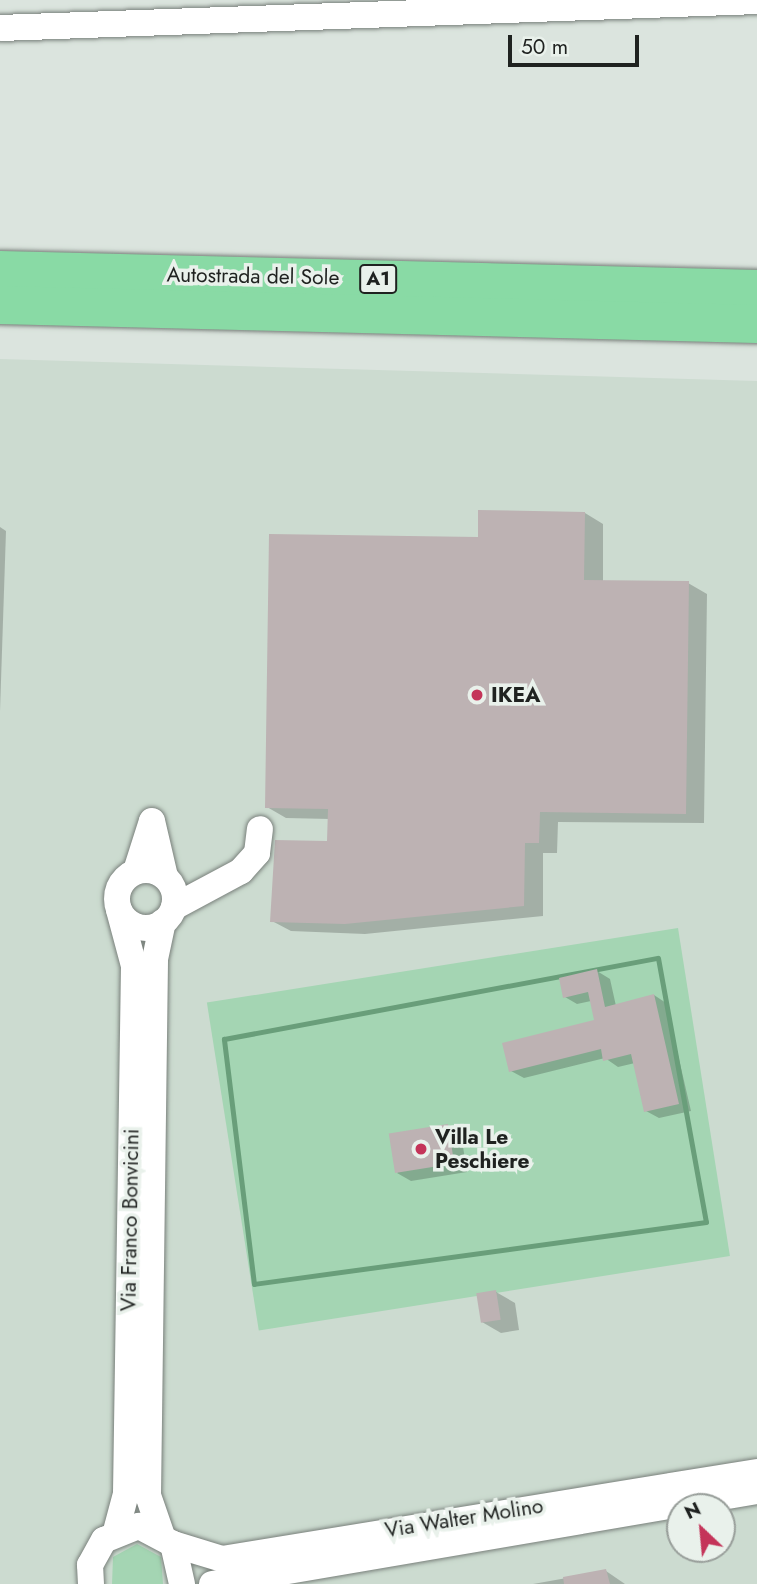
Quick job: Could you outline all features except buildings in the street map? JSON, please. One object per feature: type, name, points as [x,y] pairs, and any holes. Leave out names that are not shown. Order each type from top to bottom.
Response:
[{"type":"highway","name":"Autostrada del Sole","points":[[0,270],[757,289]]},
{"type":"highway","name":"Autostrada del Sole","points":[[0,305],[757,324]]},
{"type":"street","points":[[0,27],[757,1]]},
{"type":"street","points":[[168,897],[152,821],[136,871],[117,891],[118,910],[139,927],[168,897],[204,887],[251,862],[260,829]]},
{"type":"street","points":[[136,871],[168,897]]},
{"type":"street","name":"Via Franco Bonvicini","points":[[167,1539],[148,1483],[155,959],[168,897]]},
{"type":"street","name":"Via Franco Bonvicini","points":[[116,1531],[126,1493],[134,966],[118,910]]},
{"type":"street","name":"Via Walter Molino","points":[[116,1531],[139,1526],[222,1559],[757,1472]]},
{"type":"street","name":"Via Walter Molino","points":[[212,1584],[757,1491]]},
{"type":"street","points":[[91,1584],[95,1551],[116,1531]]},
{"type":"street","points":[[167,1539],[182,1584]]},
{"type":"shaded area","points":[[0,359],[757,381],[757,1584],[0,1584]]},
{"type":"green space","points":[[678,928],[730,1256],[259,1331],[207,1003]]},
{"type":"green space","points":[[137,1544],[161,1557],[163,1584],[112,1584],[113,1557]]},
{"type":"waterway","points":[[658,958],[706,1222],[254,1284],[224,1039],[658,958]]},
{"type":"place","name":"IKEA","points":[[477,695]]},
{"type":"place","name":"Villa Le Peschiere","points":[[421,1149]]}]
